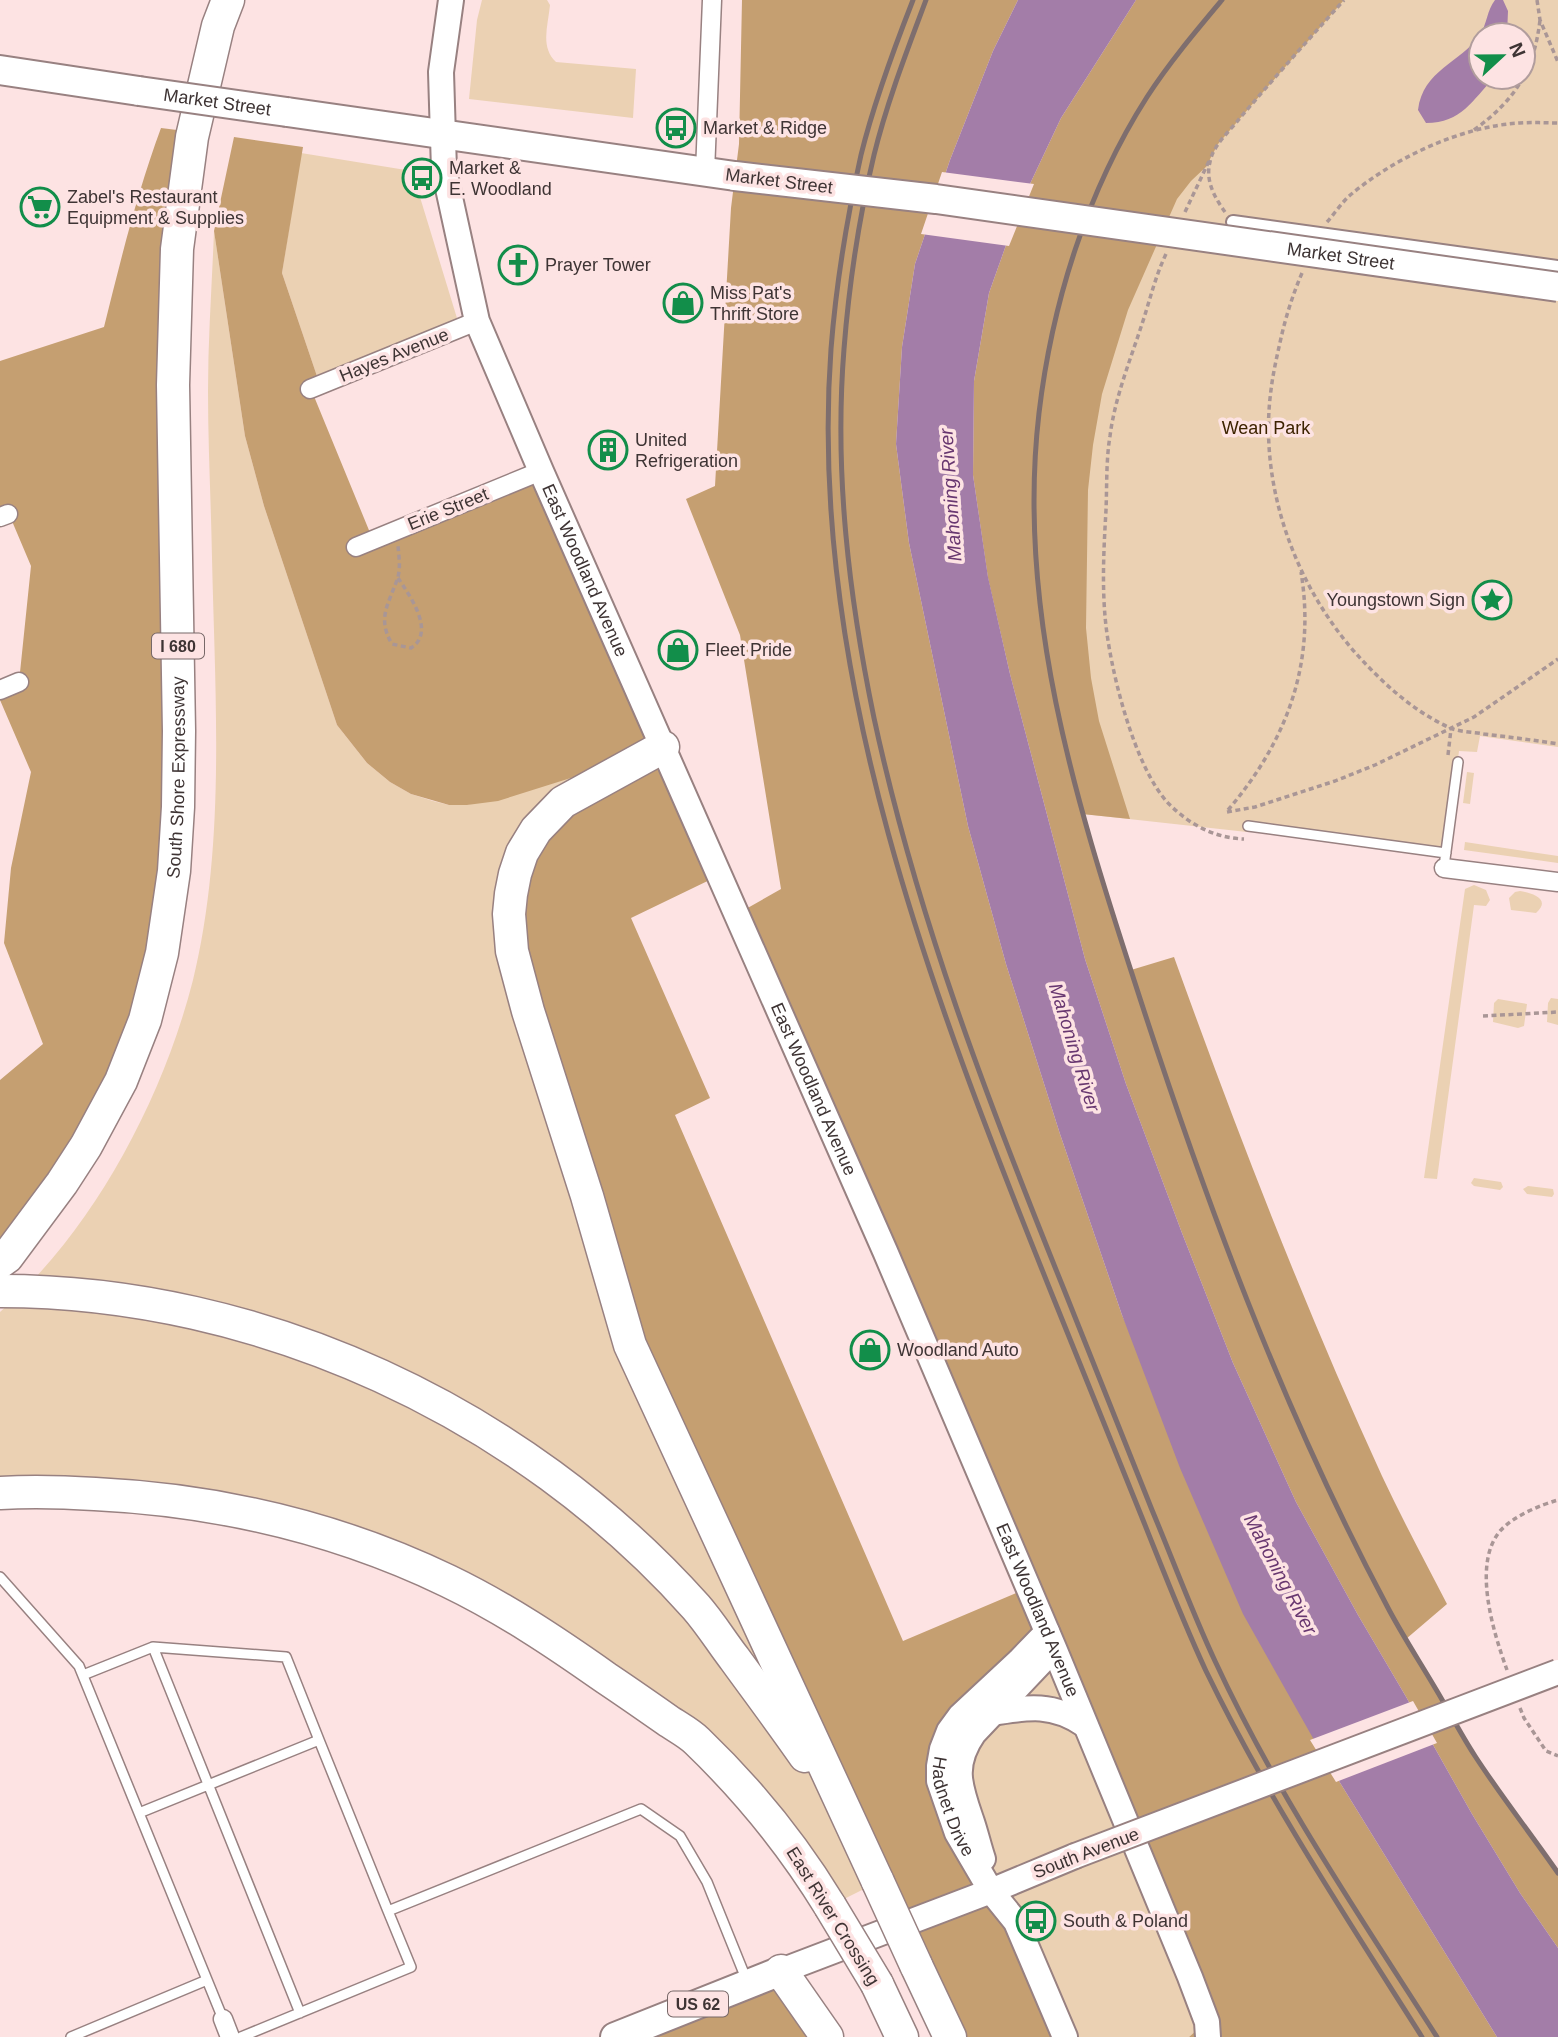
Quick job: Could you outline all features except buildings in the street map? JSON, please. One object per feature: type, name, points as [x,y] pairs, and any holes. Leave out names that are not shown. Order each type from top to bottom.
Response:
[{"type":"highway","name":"South Shore Expressway","points":[[4,1260],[62,1183],[86,1146],[121,1081],[145,1020],[164,940],[174,871],[178,807],[173,385],[177,249],[192,137],[218,26],[228,0]]},
{"type":"highway","points":[[663,747],[563,802],[536,830],[523,853],[510,894],[512,951],[630,1345],[950,2037]]},
{"type":"highway","points":[[0,1292],[42,1291],[119,1299],[183,1310],[294,1340],[346,1361],[430,1401],[503,1443],[573,1493],[616,1529],[698,1609],[846,1811]]},
{"type":"highway","name":"East River Crossing","points":[[0,1493],[60,1492],[186,1501],[304,1527],[383,1553],[447,1580],[539,1631],[696,1740],[758,1806],[830,1906],[877,1984],[902,2037]]},
{"type":"highway","points":[[781,1970],[827,2037]]},
{"type":"main road","name":"East Woodland Avenue","points":[[451,0],[441,72],[444,170],[477,321],[886,1251],[1190,1977],[1207,2022],[1209,2037]]},
{"type":"main road","name":"Market Street","points":[[0,70],[735,177],[936,199],[1558,287]]},
{"type":"main road","name":"Hadnet Drive","points":[[991,1891],[974,1827],[960,1788],[958,1770],[964,1746],[1050,1640]]},
{"type":"main road","name":"Hadnet Drive","points":[[1050,1640],[1019,1661],[960,1716],[949,1731],[942,1748],[939,1781],[957,1833],[991,1891],[1016,1922],[1065,2037]]},
{"type":"main road","name":"South Avenue","points":[[615,2037],[1075,1856],[1558,1672]]},
{"type":"main road","points":[[992,1713],[1026,1707],[1048,1708],[1069,1714],[1085,1725]]},
{"type":"street","points":[[705,172],[712,0]]},
{"type":"street","points":[[1233,222],[1558,267]]},
{"type":"street","name":"Hayes Avenue","points":[[310,389],[477,321]]},
{"type":"street","name":"Erie Street","points":[[356,547],[541,471]]},
{"type":"street","points":[[0,690],[19,682]]},
{"type":"street","points":[[1445,861],[1558,883]]},
{"type":"street","points":[[223,2019],[230,2037]]},
{"type":"lane","points":[[1248,826],[1445,861],[1458,762]]},
{"type":"lane","points":[[0,1577],[79,1666],[223,2019]]},
{"type":"lane","points":[[83,1675],[153,1647],[286,1657],[411,1967],[241,2037]]},
{"type":"lane","points":[[153,1647],[300,2013]]},
{"type":"lane","points":[[139,1813],[319,1740]]},
{"type":"lane","points":[[388,1911],[641,1808],[680,1836],[707,1882],[748,1983]]},
{"type":"lane","points":[[71,2037],[207,1980]]},
{"type":"path","points":[[1181,222],[1218,144],[1344,0]]},
{"type":"path","points":[[1537,0],[1540,20],[1558,62]]},
{"type":"path","points":[[1471,132],[1496,113],[1516,91],[1535,52],[1540,20]]},
{"type":"path","points":[[1320,234],[1346,199],[1374,177],[1425,149],[1471,132],[1519,123],[1558,123]]},
{"type":"path","points":[[1210,159],[1210,184],[1216,199],[1233,222]]},
{"type":"path","points":[[1169,248],[1157,273],[1122,381],[1110,435],[1105,537],[1106,627],[1115,678],[1130,731],[1156,785],[1169,804],[1201,830],[1225,839],[1246,839]]},
{"type":"path","points":[[1304,269],[1286,318],[1277,358],[1270,392],[1269,435],[1272,474],[1280,514],[1310,588],[1331,622],[1366,664],[1402,699],[1427,716],[1451,729],[1558,744]]},
{"type":"path","points":[[397,530],[400,562],[398,578],[384,612],[386,633],[392,644],[411,648],[418,643],[421,626],[410,596],[398,578]]},
{"type":"path","points":[[1227,812],[1269,755],[1295,694],[1305,632],[1305,600],[1299,565]]},
{"type":"path","points":[[1227,812],[1255,807],[1375,765],[1474,718],[1558,659]]},
{"type":"path","points":[[1448,755],[1451,729]]},
{"type":"path","points":[[1227,812],[1240,814]]},
{"type":"path","points":[[1483,1016],[1558,1012]]},
{"type":"path","points":[[1510,1679],[1493,1625],[1485,1582],[1490,1550],[1501,1530],[1527,1512],[1558,1500]]},
{"type":"path","points":[[1519,1705],[1524,1718],[1546,1751],[1558,1756]]},
{"type":"green space","points":[[482,0],[547,0],[550,5],[548,50],[556,62],[636,69],[633,118],[469,99],[477,20]]},
{"type":"green space","name":"Wean Park","points":[[1136,0],[1558,0],[1558,747],[1480,736],[1477,752],[1459,751],[1446,853],[1248,827],[1247,832],[1047,810],[1010,674]]},
{"type":"green space","points":[[301,153],[412,171],[460,328],[320,385],[282,273]]},
{"type":"green space","points":[[214,231],[245,436],[264,506],[337,725],[367,763],[390,782],[411,794],[449,805],[467,805],[631,759],[563,802],[878,1882],[830,1906],[758,1806],[539,1631],[304,1527],[0,1493],[0,1312],[36,1277],[68,1239],[97,1198],[134,1134],[164,1070],[180,1026],[203,929],[210,877],[216,770],[208,391]]},
{"type":"green space","points":[[1467,772],[1474,773],[1470,804],[1463,803]]},
{"type":"green space","points":[[1465,842],[1558,856],[1558,863],[1464,850]]},
{"type":"green space","points":[[1474,885],[1486,890],[1490,900],[1486,906],[1474,905],[1437,1179],[1424,1178],[1465,889]]},
{"type":"green space","points":[[1520,891],[1535,895],[1541,900],[1542,904],[1536,913],[1511,910],[1509,898]]},
{"type":"green space","points":[[1551,998],[1558,999],[1558,1025],[1547,1022],[1548,1003]]},
{"type":"green space","points":[[1498,999],[1527,1004],[1524,1026],[1518,1028],[1493,1022],[1494,1003]]},
{"type":"green space","points":[[1474,1178],[1501,1182],[1503,1187],[1500,1190],[1474,1186],[1471,1183]]},
{"type":"green space","points":[[1528,1186],[1553,1189],[1554,1194],[1552,1197],[1527,1194],[1523,1189]]},
{"type":"green space","points":[[1054,1648],[1207,2022],[1189,2037],[1065,2037],[991,1891],[961,1756]]},
{"type":"shaded area","points":[[742,0],[1018,0],[993,51],[950,160],[915,264],[902,347],[896,444],[909,543],[968,826],[1006,964],[1122,1315],[1318,1747],[1497,2037],[1189,2037],[1207,2021],[1054,1648],[939,1766],[1065,2037],[950,2037],[677,1449],[528,1011],[522,854],[631,759],[498,801],[449,805],[411,794],[390,782],[367,763],[337,725],[264,506],[245,436],[214,231],[234,137],[303,147],[282,273],[320,385],[311,389],[373,540],[541,471],[720,875],[631,918],[710,1098],[675,1115],[903,1641],[1028,1588],[737,914],[781,889],[740,635],[686,499],[715,486],[731,208],[739,144]]},
{"type":"shaded area","points":[[1136,0],[1344,0],[1218,144],[1209,164],[1177,199],[1128,310],[1102,394],[1093,445],[1088,490],[1086,628],[1099,721],[1130,819],[1082,814],[1131,970],[1174,957],[1247,1153],[1325,1348],[1382,1476],[1447,1604],[1406,1639],[1475,1755],[1558,1873],[1558,1948],[1520,1893],[1472,1814],[1358,1615],[1296,1502],[1233,1363],[1126,1084],[1085,959],[1010,674],[988,578],[973,475],[974,381],[989,293],[1021,203],[1061,118]]},
{"type":"shaded area","points":[[161,128],[193,132],[179,731],[145,1020],[0,1262],[0,1080],[43,1044],[4,943],[11,868],[31,772],[0,700],[0,690],[19,682],[31,566],[9,514],[0,517],[0,361],[104,327],[137,202]]},
{"type":"shaded area","points":[[781,1971],[827,2037],[629,2037]]},
{"type":"water","name":"Mahoning River","points":[[1018,0],[1136,0],[1061,118],[1021,203],[989,293],[974,381],[973,475],[988,577],[1010,674],[1085,959],[1126,1084],[1182,1233],[1233,1363],[1296,1502],[1472,1814],[1520,1893],[1558,1948],[1558,2037],[1497,2037],[1318,1747],[1243,1614],[1180,1468],[1122,1315],[1006,964],[968,826],[909,543],[896,444],[902,347],[915,264],[950,160],[993,51]]},
{"type":"water","points":[[1495,0],[1503,0],[1508,11],[1508,21],[1486,21]]},
{"type":"water","points":[[1467,49],[1467,91],[1483,91],[1458,115],[1426,123],[1418,110],[1421,96],[1435,76]]},
{"type":"pier","points":[[942,172],[1034,184],[1009,246],[921,234]]},
{"type":"pier","points":[[1413,1701],[1437,1743],[1336,1782],[1310,1740]]},
{"type":"railway","points":[[913,0],[884,77],[861,155],[843,252],[831,349],[829,471],[839,593],[859,714],[888,834],[924,953],[1008,1185],[1173,1596],[1206,1671],[1282,1811],[1422,2037]]},
{"type":"railway","points":[[926,0],[891,96],[869,179],[852,276],[841,395],[843,488],[851,581],[865,672],[891,792],[933,936],[981,1077],[1207,1642],[1239,1710],[1291,1806],[1437,2037]]},
{"type":"railway","points":[[1222,0],[1164,72],[1126,133],[1090,209],[1063,289],[1045,372],[1034,486],[1036,559],[1043,631],[1072,773],[1113,914],[1161,1063],[1217,1222],[1279,1378],[1349,1531],[1398,1626],[1475,1756],[1558,1873]]},
{"type":"place","name":"Market & Ridge","points":[[676,128]]},
{"type":"place","name":"Market & E. Woodland","points":[[422,178]]},
{"type":"place","name":"Zabel's Restaurant Equipment & Supplies","points":[[40,207]]},
{"type":"place","name":"Prayer Tower","points":[[518,265]]},
{"type":"place","name":"Miss Pat's Thrift Store","points":[[683,303]]},
{"type":"place","name":"United Refrigeration","points":[[608,450]]},
{"type":"place","name":"Youngstown Sign","points":[[1492,600]]},
{"type":"place","name":"Fleet Pride","points":[[678,650]]},
{"type":"place","name":"Woodland Auto","points":[[870,1350]]},
{"type":"place","name":"South & Poland","points":[[1036,1921]]}]
